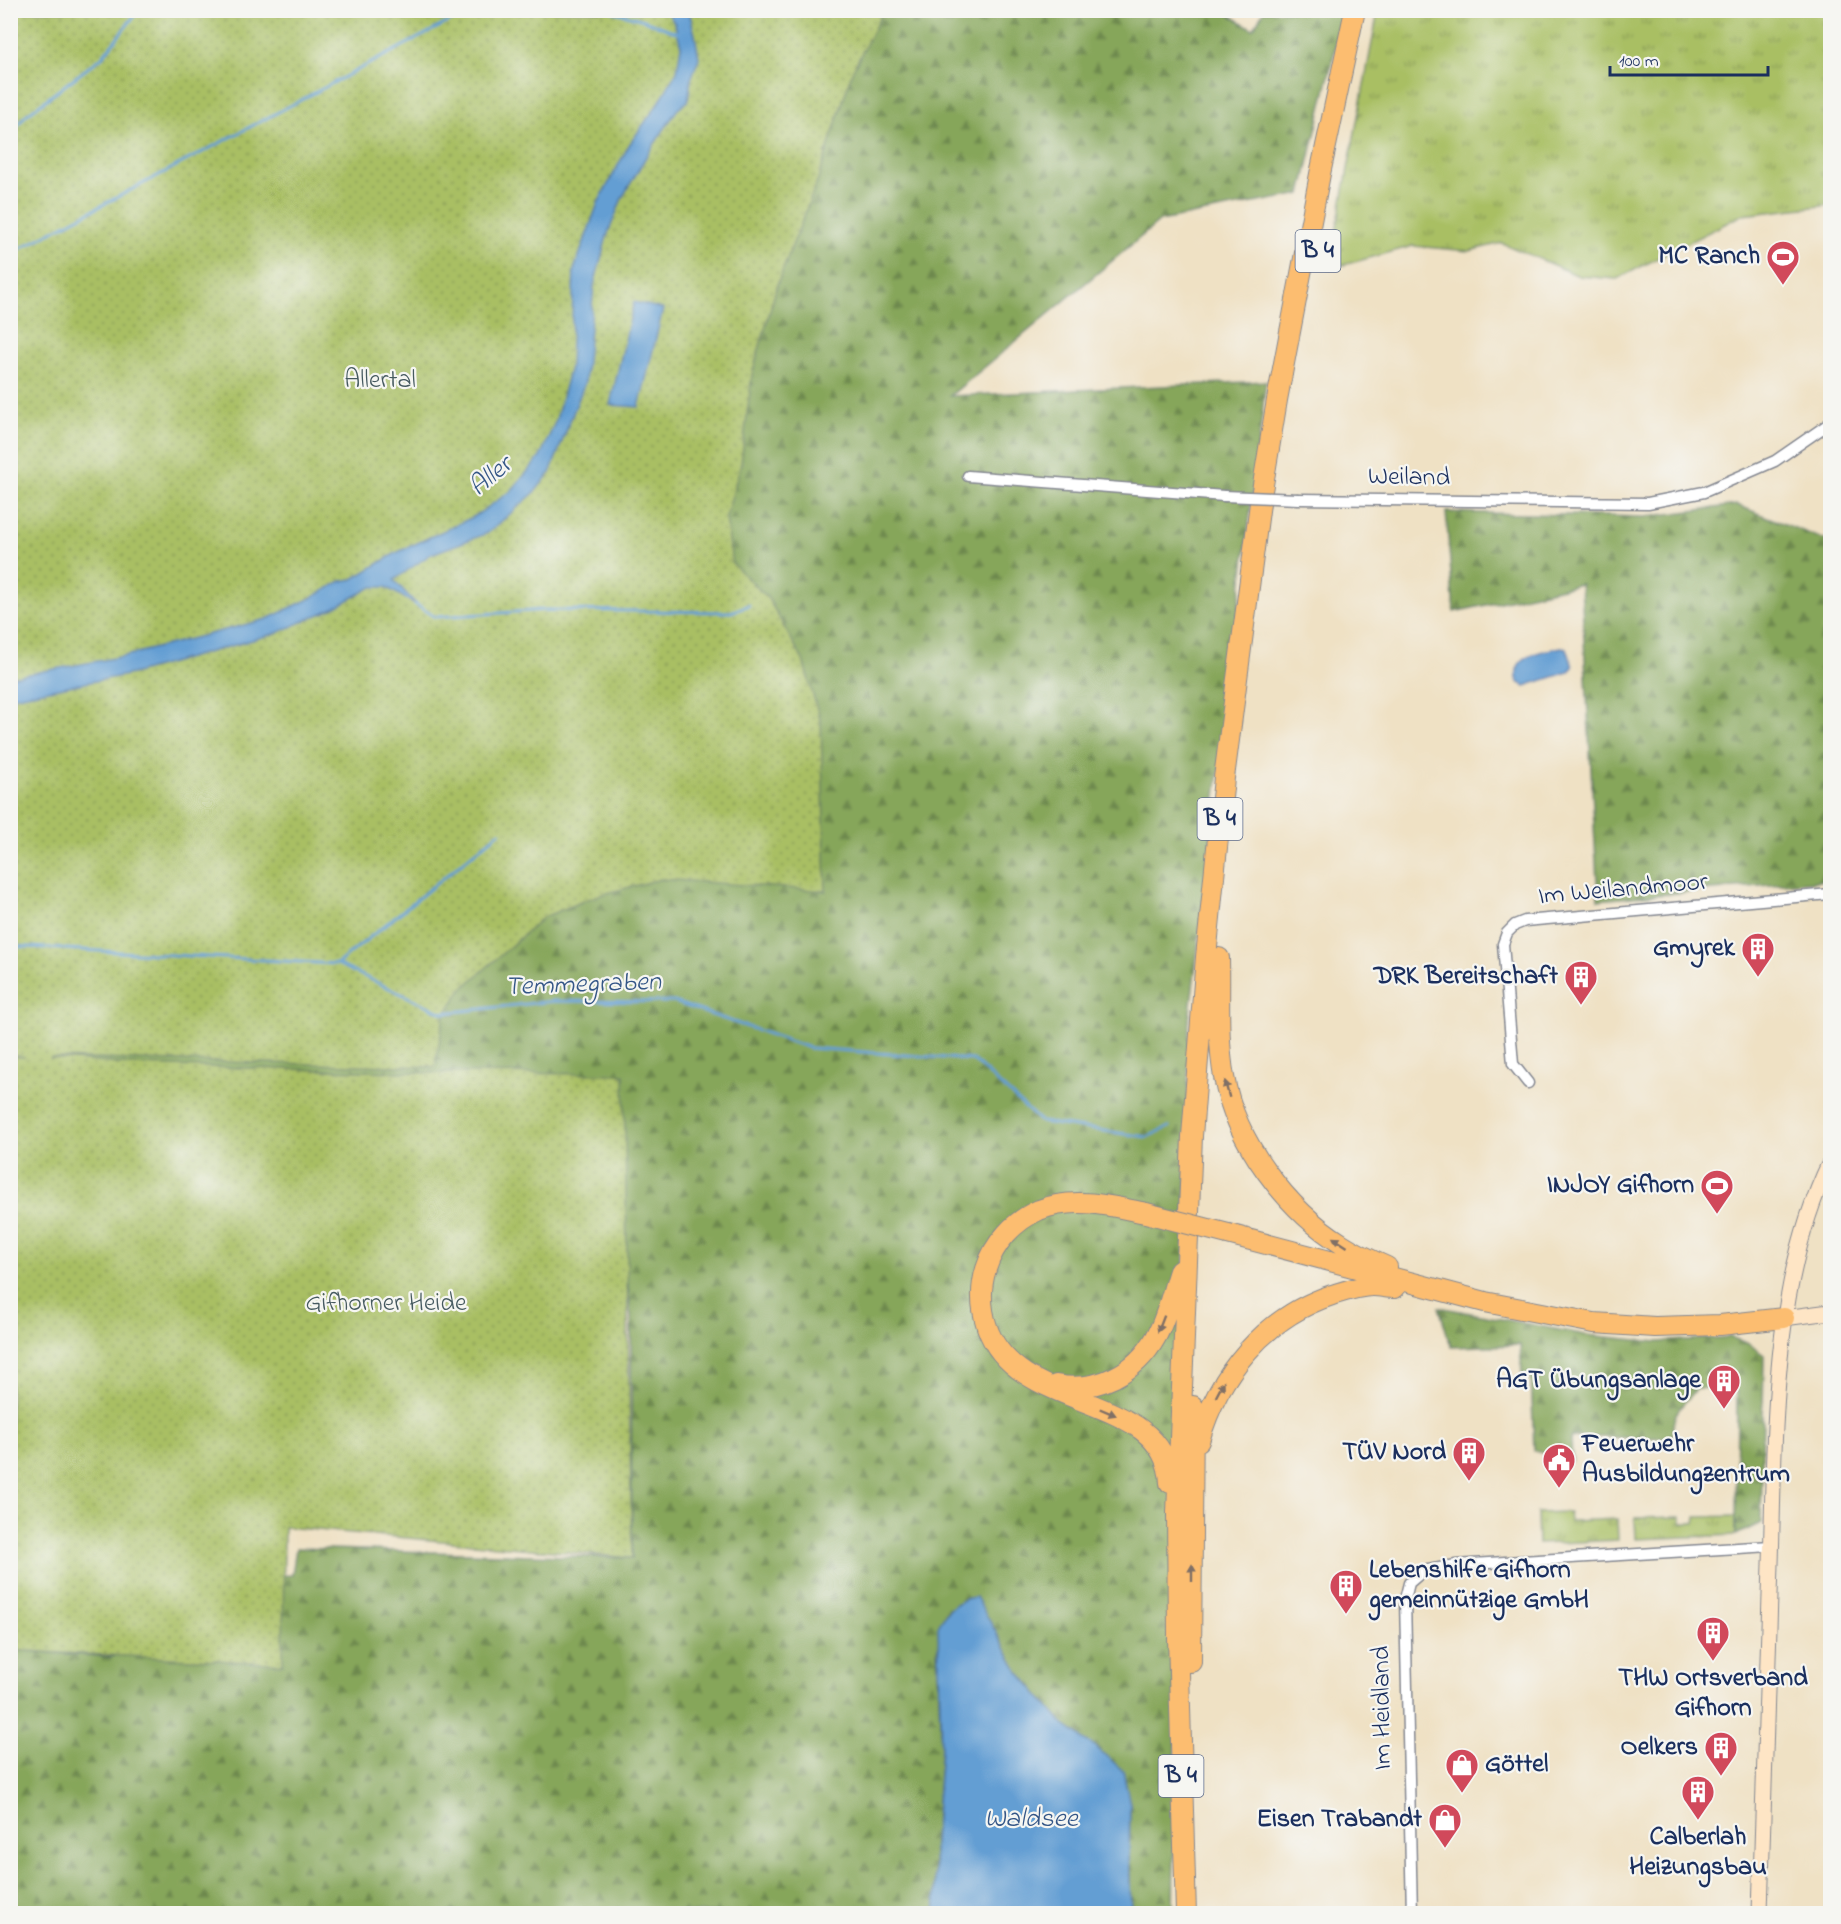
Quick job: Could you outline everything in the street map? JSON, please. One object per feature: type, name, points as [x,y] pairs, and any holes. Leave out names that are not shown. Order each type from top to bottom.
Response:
[{"type":"highway","name":"B 4","points":[[1185,1914],[1177,1513],[1186,1248],[1206,957],[1224,778],[1260,503],[1317,186],[1355,10]]},
{"type":"highway","name":"B 4","points":[[1197,1914],[1191,1653],[1194,1332],[1207,1091],[1238,779],[1273,504],[1289,401],[1367,10]]},
{"type":"highway","points":[[1219,958],[1224,1077],[1234,1112],[1251,1148],[1268,1174],[1287,1198],[1312,1222],[1341,1244],[1367,1258],[1450,1294]]},
{"type":"highway","points":[[1177,1513],[1171,1494],[1170,1469],[1159,1445],[1149,1435],[1122,1418],[1035,1381],[1007,1360],[994,1342],[985,1321],[982,1298],[984,1275],[998,1243],[1025,1217],[1041,1209],[1059,1204],[1098,1204],[1228,1234],[1450,1294],[1538,1314],[1594,1323],[1656,1327],[1720,1325],[1784,1318]]},
{"type":"highway","points":[[1035,1381],[1065,1387],[1086,1386],[1109,1381],[1131,1368],[1157,1336],[1186,1248]]},
{"type":"highway","points":[[1193,1464],[1206,1417],[1224,1381],[1254,1344],[1274,1325],[1296,1310],[1345,1291],[1372,1286],[1450,1294]]},
{"type":"street","name":"Weiland","points":[[968,476],[1224,496],[1298,499],[1648,503],[1704,492],[1775,461],[1830,423]]},
{"type":"street","name":"Im Weilandmoor","points":[[1528,1083],[1514,1064],[1504,961],[1503,944],[1507,933],[1515,925],[1525,921],[1830,894]]},
{"type":"street","points":[[1760,1914],[1771,1546],[1780,1351],[1784,1318],[1804,1233],[1830,1162]]},
{"type":"street","points":[[1784,1318],[1830,1312]]},
{"type":"street","name":"Im Heidland","points":[[1412,1914],[1405,1599],[1409,1583],[1423,1571],[1456,1565],[1771,1546]]},
{"type":"green space","points":[[1221,10],[1253,29],[1264,11],[1344,11],[1301,194],[1160,221],[950,396],[1266,381],[1189,1021],[1173,1913],[1131,1913],[1130,1804],[1107,1756],[1063,1724],[1018,1671],[976,1597],[937,1649],[941,1749],[934,1845],[936,1913],[11,1913],[10,1650],[113,1657],[227,1576],[292,1575],[296,1548],[632,1558],[631,1318],[612,1108],[11,1168],[11,982],[700,584],[704,484],[870,11]]},
{"type":"green space","name":"Allertal","points":[[11,11],[883,11],[852,72],[818,180],[778,282],[752,375],[741,464],[726,517],[732,563],[767,597],[803,660],[821,723],[826,891],[661,879],[596,896],[544,917],[462,989],[444,1016],[435,1067],[50,1058],[131,1065],[439,1073],[624,1074],[632,1558],[284,1527],[283,1664],[11,1650],[10,1056],[25,1057],[10,1055]]},
{"type":"green space","points":[[1378,11],[1830,11],[1830,205],[1742,215],[1617,279],[1579,276],[1502,243],[1469,251],[1413,246],[1329,269]]},
{"type":"green space","points":[[1737,505],[1830,542],[1830,880],[1598,900],[1581,584],[1454,612],[1446,512],[1644,517]]},
{"type":"green space","points":[[1439,1307],[1586,1335],[1658,1342],[1730,1337],[1749,1344],[1764,1355],[1761,1523],[1736,1535],[1737,1389],[1698,1388],[1678,1410],[1674,1421],[1673,1438],[1571,1437],[1572,1461],[1534,1451],[1531,1374],[1522,1374],[1520,1345],[1451,1347]]},
{"type":"green space","points":[[1569,1512],[1570,1521],[1617,1519],[1618,1540],[1538,1544],[1537,1513]]},
{"type":"green space","points":[[1736,1516],[1736,1535],[1636,1539],[1635,1518],[1681,1517],[1681,1523],[1695,1523],[1696,1517]]},
{"type":"water","points":[[667,11],[689,11],[695,35],[699,58],[691,79],[688,101],[677,110],[647,155],[622,198],[607,236],[594,285],[585,382],[550,473],[534,493],[488,533],[431,554],[394,580],[418,606],[386,587],[372,587],[334,608],[277,633],[132,674],[11,697],[11,677],[125,656],[267,619],[341,581],[353,579],[396,553],[475,516],[511,491],[540,457],[556,420],[570,367],[574,270],[598,203],[629,145],[660,101],[677,71],[681,46],[675,24]]},
{"type":"water","points":[[634,302],[663,309],[639,407],[610,405]]},
{"type":"water","points":[[1561,647],[1567,648],[1573,667],[1568,672],[1525,686],[1518,682],[1518,666],[1523,660],[1536,653]]},
{"type":"water","name":"Waldsee","points":[[976,1597],[1018,1671],[1063,1724],[1107,1756],[1123,1771],[1130,1804],[1131,1913],[936,1913],[934,1845],[941,1749],[938,1626],[953,1606]]},
{"type":"waterway","points":[[10,148],[17,126],[26,115],[102,57],[139,10]]},
{"type":"waterway","points":[[10,254],[471,10]]},
{"type":"waterway","points":[[609,10],[678,33]]},
{"type":"waterway","points":[[415,604],[435,617],[545,610],[731,612],[749,605]]},
{"type":"waterway","points":[[337,964],[500,832]]},
{"type":"waterway","name":"Temmegraben","points":[[10,946],[337,964],[443,1013],[554,1001],[674,1002],[810,1048],[973,1060],[1041,1122],[1147,1137],[1169,1127]]},
{"type":"place","name":"MC Ranch","points":[[1783,286]]},
{"type":"place","name":"Gmyrek","points":[[1758,978]]},
{"type":"place","name":"DRK Bereitschaft","points":[[1581,1006]]},
{"type":"place","name":"INJOY Gifhorn","points":[[1717,1215]]},
{"type":"place","name":"AGT Übungsanlage","points":[[1724,1410]]},
{"type":"place","name":"TÜV Nord","points":[[1469,1482]]},
{"type":"place","name":"Feuerwehr Ausbildungzentrum","points":[[1559,1489]]},
{"type":"place","name":"Lebenshilfe Gifhorn gemeinnützige GmbH","points":[[1346,1615]]},
{"type":"place","name":"THW Ortsverband Gifhorn","points":[[1713,1662]]},
{"type":"place","name":"Oelkers","points":[[1721,1777]]},
{"type":"place","name":"Göttel","points":[[1462,1794]]},
{"type":"place","name":"Calberlah Heizungsbau","points":[[1698,1821]]},
{"type":"place","name":"Eisen Trabandt","points":[[1445,1849]]},
{"type":"water label","name":"Aller","points":[[491,477]]},
{"type":"park label","name":"Gifhorner Heide","points":[[386,1304]]}]
